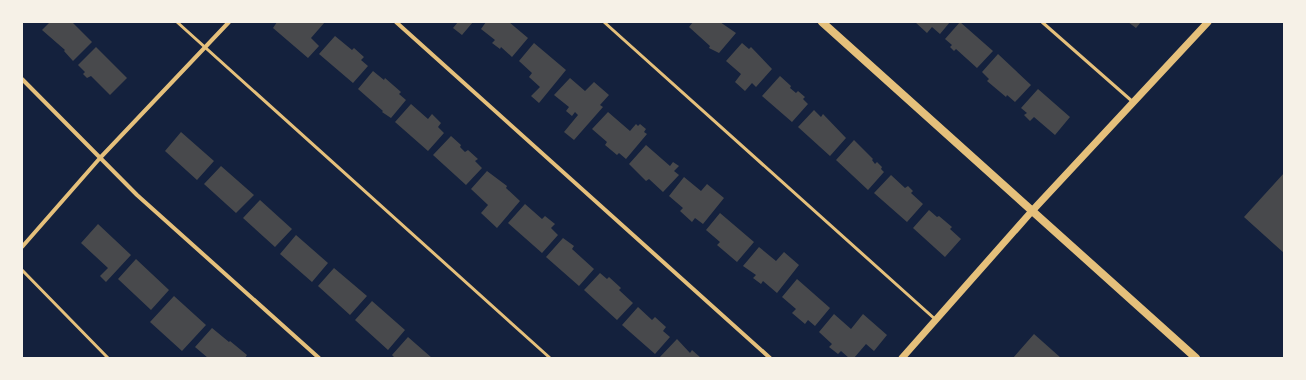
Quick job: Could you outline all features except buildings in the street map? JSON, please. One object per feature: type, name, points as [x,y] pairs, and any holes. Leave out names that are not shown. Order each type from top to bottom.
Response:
[{"type":"main road","points":[[822,22],[1196,358]]},
{"type":"street","points":[[22,247],[100,158],[229,22]]},
{"type":"street","points":[[396,22],[770,358]]},
{"type":"street","points":[[902,358],[1032,211],[1208,22]]},
{"type":"street","points":[[22,79],[137,195],[319,358]]},
{"type":"lane","points":[[177,22],[205,49],[550,358]]},
{"type":"lane","points":[[604,22],[936,320]]},
{"type":"lane","points":[[1042,22],[1133,102]]},
{"type":"lane","points":[[22,270],[108,358]]}]
